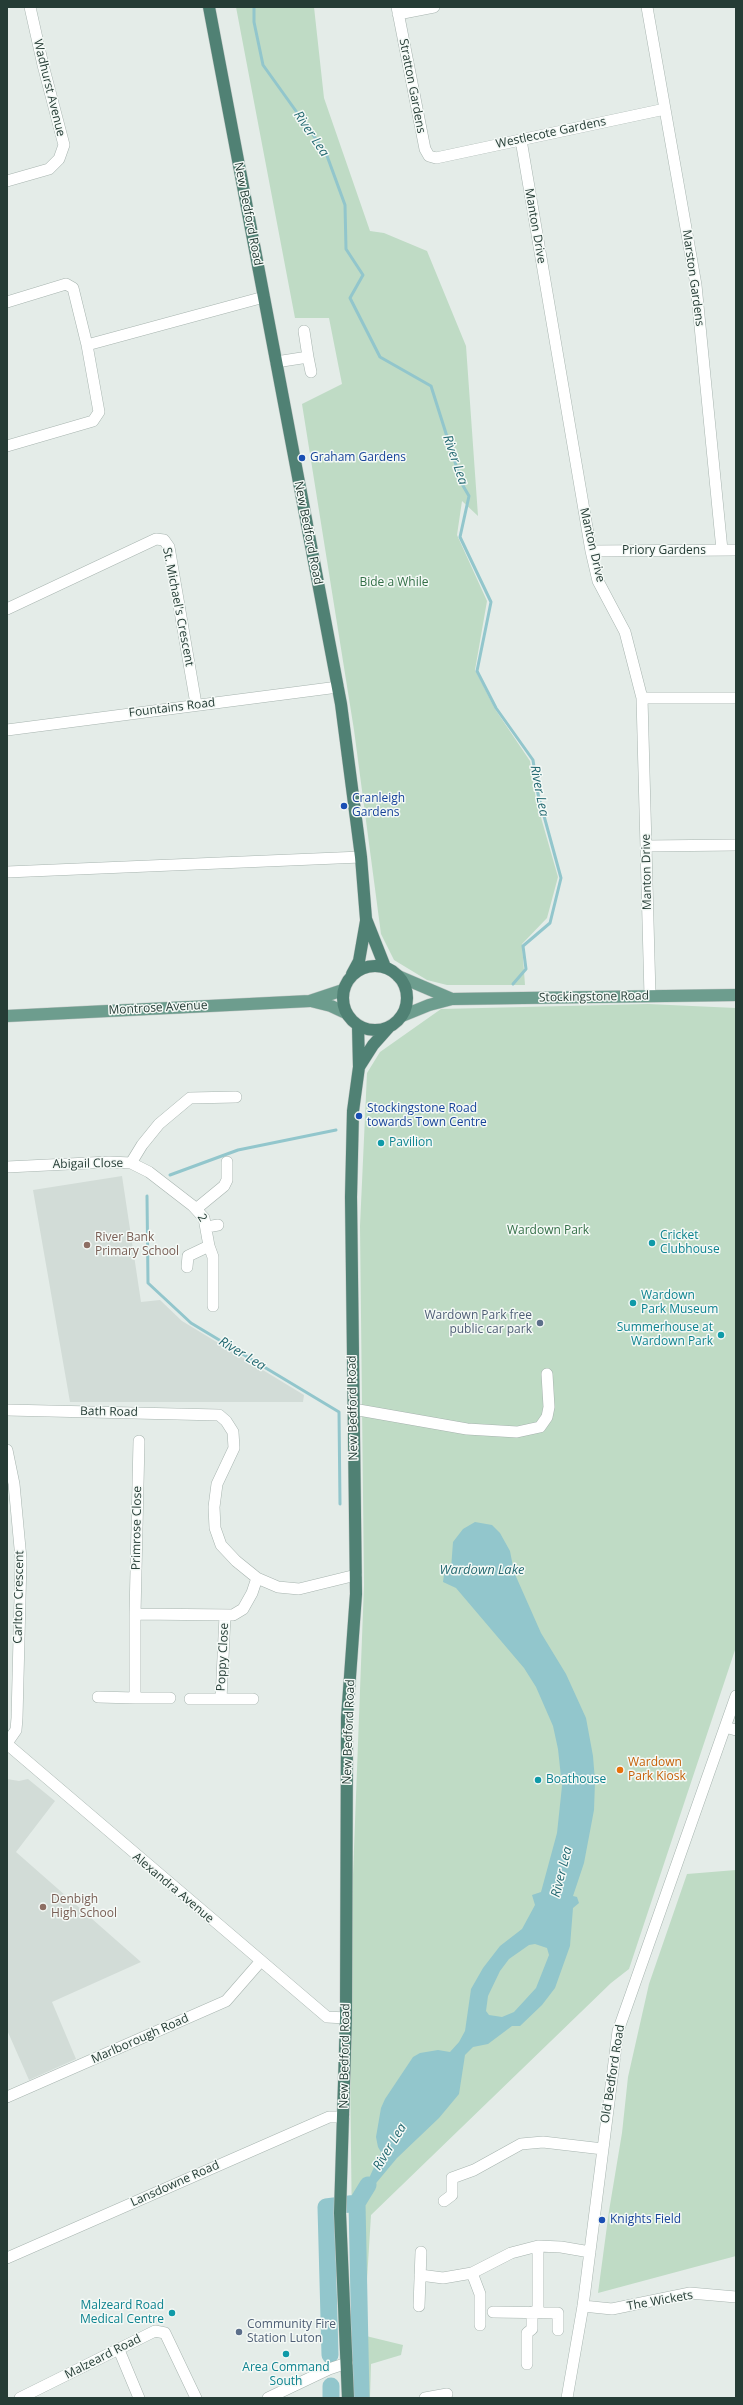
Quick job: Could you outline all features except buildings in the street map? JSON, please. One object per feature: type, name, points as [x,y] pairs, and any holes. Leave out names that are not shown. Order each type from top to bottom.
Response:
[{"type":"highway","name":"New Bedford Road","points":[[209,7],[338,687],[361,857],[366,919],[359,961],[351,976]]},
{"type":"highway","name":"New Bedford Road","points":[[366,919],[385,967]]},
{"type":"highway","points":[[367,966],[385,967],[398,976],[404,985],[407,995],[406,1006],[402,1016],[388,1027],[378,1030],[367,1030],[358,1025],[346,1013],[343,1006],[343,990],[351,976],[367,966]]},
{"type":"highway","name":"New Bedford Road","points":[[348,2398],[340,2213],[342,2193],[346,2018],[347,1736],[356,1575],[350,1197],[353,1111],[359,1067],[358,1025]]},
{"type":"highway","name":"New Bedford Road","points":[[359,1067],[373,1045],[388,1027]]},
{"type":"main road","name":"Stockingstone Road","points":[[398,976],[452,999]]},
{"type":"main road","name":"Montrose Avenue","points":[[7,1016],[310,1001],[343,990]]},
{"type":"main road","name":"Stockingstone Road","points":[[402,1016],[429,1005],[452,999],[736,995]]},
{"type":"main road","name":"Montrose Avenue","points":[[310,1001],[332,1006],[346,1013]]},
{"type":"street","name":"Wadhurst Avenue","points":[[7,181],[49,169],[59,159],[64,145],[42,65],[30,7]]},
{"type":"street","points":[[398,11],[434,7]]},
{"type":"street","name":"Marston Gardens","points":[[647,7],[696,285],[722,550]]},
{"type":"street","name":"Stratton Gardens","points":[[398,11],[425,149],[429,156],[436,158]]},
{"type":"street","name":"Westlecote Gardens","points":[[436,158],[665,109]]},
{"type":"street","name":"Manton Drive","points":[[521,140],[591,552],[598,581],[625,632],[642,698],[650,996]]},
{"type":"street","points":[[7,302],[66,284],[73,288],[87,345],[99,412],[92,421],[7,446]]},
{"type":"street","points":[[87,345],[264,297]]},
{"type":"street","points":[[304,331],[311,372]]},
{"type":"street","points":[[276,362],[308,357]]},
{"type":"street","name":"St. Michael's Crescent","points":[[7,609],[156,539],[164,540],[169,547],[196,704]]},
{"type":"street","name":"Priory Gardens","points":[[591,552],[736,550]]},
{"type":"street","name":"Fountains Road","points":[[7,730],[196,704],[338,687]]},
{"type":"street","points":[[642,698],[736,698]]},
{"type":"street","points":[[647,846],[736,845]]},
{"type":"street","points":[[7,872],[361,857]]},
{"type":"street","name":"Abigail Close","points":[[7,1167],[109,1162],[131,1163],[142,1145],[159,1124],[190,1098],[236,1097]]},
{"type":"street","points":[[196,1209],[224,1186],[227,1180],[226,1162]]},
{"type":"street","name":"2","points":[[131,1163],[149,1172],[196,1209],[207,1226],[209,1246],[213,1257],[214,1306]]},
{"type":"street","points":[[207,1226],[218,1225]]},
{"type":"street","points":[[187,1267],[188,1256],[209,1246]]},
{"type":"street","points":[[353,1409],[466,1429],[517,1432],[540,1427],[547,1417],[549,1407],[547,1374]]},
{"type":"street","name":"Bath Road","points":[[7,1410],[219,1414],[226,1421],[233,1432],[234,1448],[217,1484],[214,1507],[215,1528],[221,1545],[236,1561],[257,1578]]},
{"type":"street","name":"Primrose Close","points":[[135,1698],[135,1614],[139,1441]]},
{"type":"street","name":"Carlton Crescent","points":[[7,1450],[14,1484],[20,1558],[17,1718],[16,1730],[7,1744]]},
{"type":"street","points":[[135,1614],[233,1615],[243,1609],[252,1593],[257,1578],[278,1587],[299,1590],[356,1575]]},
{"type":"street","name":"Poppy Close","points":[[221,1699],[225,1616]]},
{"type":"street","name":"Old Bedford Road","points":[[567,2398],[583,2306],[618,2031],[736,1696]]},
{"type":"street","points":[[98,1697],[170,1698]]},
{"type":"street","points":[[190,1699],[253,1699]]},
{"type":"street","points":[[725,1727],[736,1730]]},
{"type":"street","name":"Alexandra Avenue","points":[[7,1744],[327,2018],[346,2018]]},
{"type":"street","name":"Marlborough Road","points":[[7,2097],[226,2001],[260,1962]]},
{"type":"street","name":"Lansdowne Road","points":[[7,2258],[329,2117],[344,2116]]},
{"type":"street","points":[[444,2201],[452,2194],[452,2178],[474,2170],[521,2144],[530,2142],[603,2149]]},
{"type":"street","points":[[420,2275],[443,2278],[472,2273],[511,2253],[538,2246],[561,2247],[590,2252]]},
{"type":"street","points":[[527,2364],[527,2333],[532,2329],[535,2312],[538,2246]]},
{"type":"street","points":[[420,2306],[421,2252]]},
{"type":"street","points":[[472,2273],[480,2294],[480,2325]]},
{"type":"street","name":"The Wickets","points":[[583,2306],[612,2310],[690,2293],[736,2297]]},
{"type":"street","points":[[493,2312],[558,2312],[558,2330]]},
{"type":"street","name":"Malzeard Road","points":[[20,2398],[119,2350],[155,2330],[165,2333],[196,2398]]},
{"type":"street","points":[[119,2350],[139,2398]]},
{"type":"street","points":[[268,2398],[329,2369],[347,2363]]},
{"type":"street","points":[[426,2398],[447,2394]]},
{"type":"shaded area","name":"River Bank Primary School","points":[[122,1176],[141,1302],[160,1300],[182,1321],[304,1395],[303,1402],[70,1402],[33,1190]]},
{"type":"shaded area","name":"Denbigh High School","points":[[7,1779],[19,1781],[28,1779],[55,1801],[16,1852],[141,1962],[52,2002],[76,2059],[29,2080],[7,2030]]},
{"type":"green space","name":"Bide a While","points":[[236,7],[314,7],[324,98],[370,231],[384,233],[427,251],[466,346],[478,516],[462,501],[457,535],[487,601],[475,670],[495,709],[530,761],[536,800],[558,877],[547,918],[522,944],[525,985],[447,985],[427,980],[394,960],[381,934],[354,730],[302,404],[342,384],[329,318],[295,318]]},
{"type":"green space","name":"Wardown Park","points":[[648,1004],[736,1008],[736,1647],[629,1969],[611,1983],[371,2215],[365,2312],[366,2336],[403,2345],[401,2355],[371,2364],[370,2398],[364,2398],[361,2306],[362,2225],[352,2234],[349,1980],[364,1585],[360,1226],[367,1073],[380,1052],[441,1009]]},
{"type":"green space","points":[[736,1870],[736,2256],[598,2293],[609,2211],[622,2133],[628,2077],[649,1984],[687,1874]]},
{"type":"water","name":"Wardown Lake","points":[[475,1522],[492,1525],[500,1533],[510,1551],[514,1572],[541,1633],[566,1674],[586,1718],[593,1756],[595,1781],[594,1810],[584,1863],[573,1896],[577,1897],[579,1903],[573,1908],[570,1946],[555,1988],[542,2005],[520,2026],[512,2026],[488,2044],[473,2047],[465,2055],[459,2094],[439,2118],[397,2158],[362,2200],[361,2209],[356,2212],[357,2195],[365,2187],[381,2152],[378,2147],[376,2137],[381,2108],[385,2099],[413,2057],[420,2053],[438,2050],[450,2052],[459,2042],[465,2031],[471,1989],[483,1968],[500,1946],[522,1929],[535,1905],[532,1895],[541,1892],[557,1833],[562,1786],[558,1749],[553,1726],[536,1687],[524,1668],[456,1588],[443,1582],[444,1574],[451,1569],[453,1542],[463,1529]],"holes":[[[535,1944],[547,1948],[549,1955],[536,1988],[514,2012],[502,2017],[489,2015],[486,2011],[488,1996],[500,1971],[509,1959],[529,1945]]]},
{"type":"waterway","name":"River Lea","points":[[254,7],[254,22],[263,65],[326,153],[345,205],[346,249],[363,275],[350,298],[380,357],[431,386],[462,484],[469,496],[460,537],[491,602],[477,671],[496,708],[533,760],[538,794],[561,878],[550,923],[523,946],[526,969],[513,984]]},
{"type":"waterway","name":"River Lea","points":[[170,1175],[238,1150],[336,1130]]},
{"type":"waterway","name":"River Lea","points":[[147,1196],[148,1283],[191,1323],[339,1412],[340,1504]]},
{"type":"waterway","name":"River Lea","points":[[330,2355],[326,2207],[357,2203],[368,2185]]},
{"type":"waterway","name":"River Lea","points":[[357,2203],[361,2398]]},
{"type":"waterway","name":"River Lea","points":[[331,2386],[331,2398]]},
{"type":"place","name":"Graham Gardens","points":[[302,458]]},
{"type":"place","name":"Cranleigh Gardens","points":[[344,806]]},
{"type":"place","name":"Stockingstone Road towards Town Centre","points":[[359,1116]]},
{"type":"place","name":"Pavilion","points":[[381,1143]]},
{"type":"place","name":"Cricket Clubhouse","points":[[652,1243]]},
{"type":"place","name":"River Bank Primary School","points":[[87,1245]]},
{"type":"place","name":"Wardown Park Museum","points":[[633,1303]]},
{"type":"place","name":"Wardown Park free public car park","points":[[540,1323]]},
{"type":"place","name":"Summerhouse at Wardown Park","points":[[721,1335]]},
{"type":"place","name":"Wardown Park Kiosk","points":[[620,1770]]},
{"type":"place","name":"Boathouse","points":[[538,1780]]},
{"type":"place","name":"Denbigh High School","points":[[43,1907]]},
{"type":"place","name":"Knights Field","points":[[602,2220]]},
{"type":"place","name":"Malzeard Road Medical Centre","points":[[172,2313]]},
{"type":"place","name":"Community Fire Station Luton","points":[[239,2332]]},
{"type":"place","name":"Area Command South","points":[[286,2354]]}]
